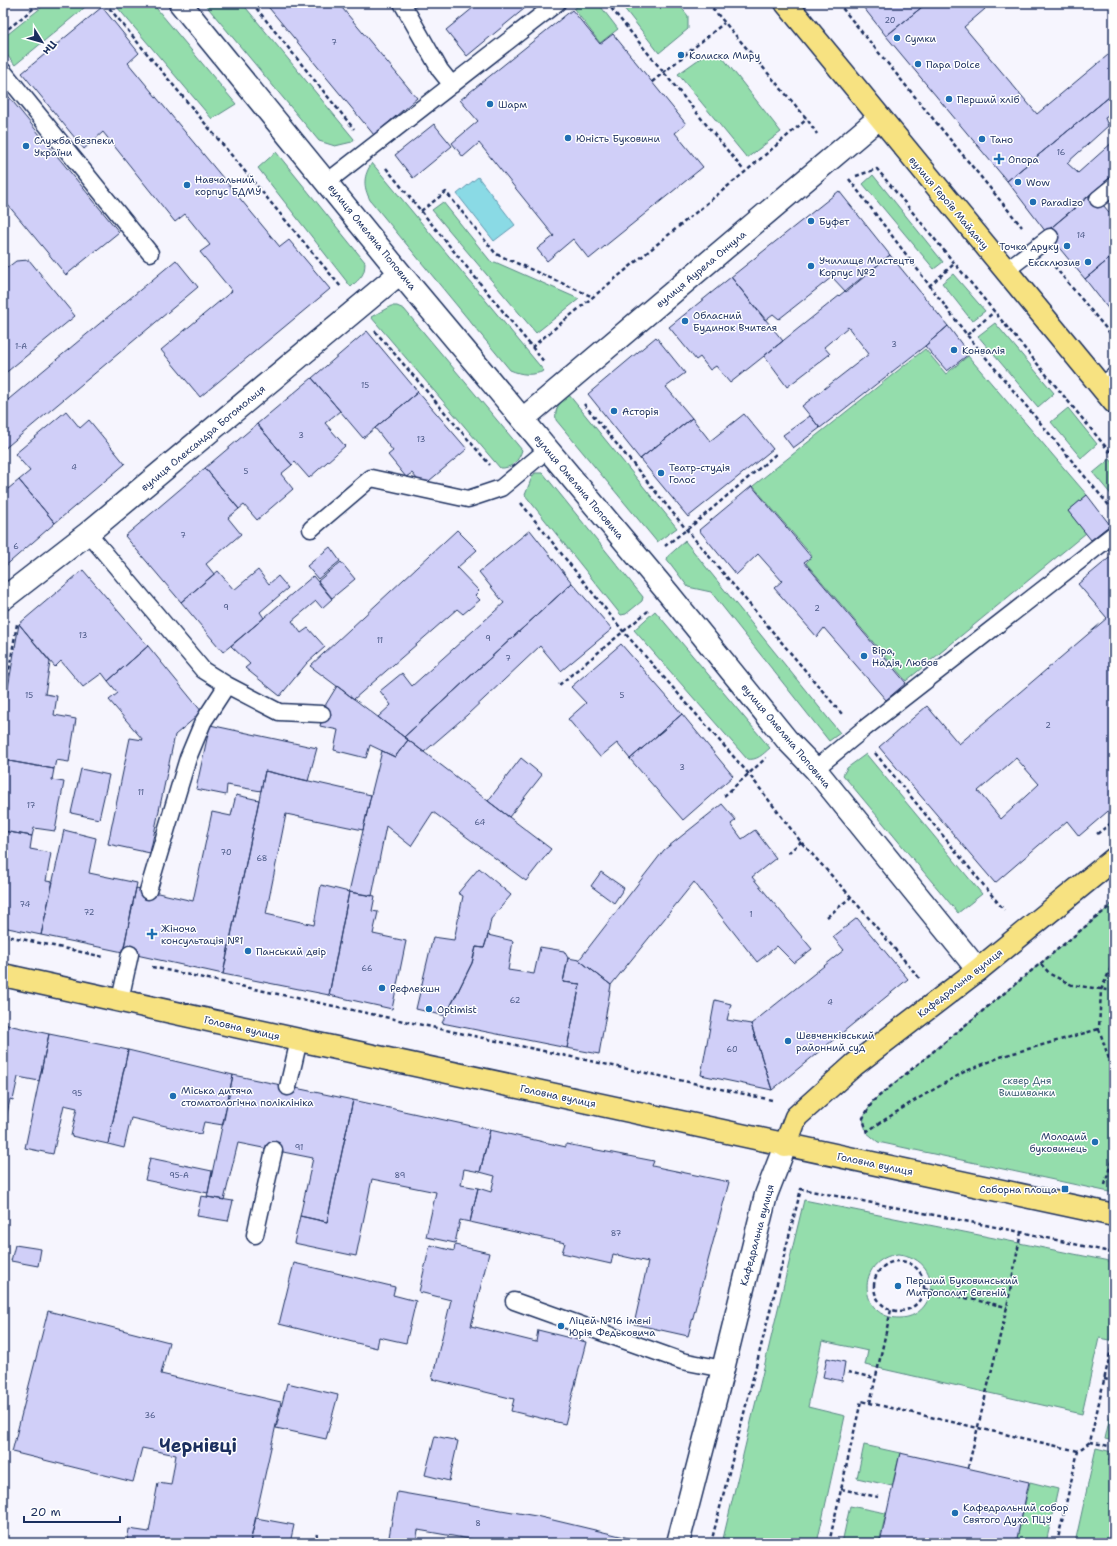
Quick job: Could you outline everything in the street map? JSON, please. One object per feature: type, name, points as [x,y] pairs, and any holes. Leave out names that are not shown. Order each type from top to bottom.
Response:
[{"type":"main road","name":"вулиця Героїв Майдану","points":[[786,3],[1005,271],[1110,388]]},
{"type":"main road","name":"Кафедральна вулиця","points":[[785,1146],[796,1117],[854,1065],[978,970],[1114,859]]},
{"type":"main road","name":"Головна вулиця","points":[[3,975],[785,1146],[1114,1215]]},
{"type":"street","name":"вулиця Омеляна Поповича","points":[[180,3],[400,273],[548,449],[642,564],[668,593],[787,740],[815,769],[978,970]]},
{"type":"street","name":"вулиця Аурела Ончула","points":[[523,419],[879,118]]},
{"type":"street","name":"вулиця Олександра Богомольця","points":[[3,599],[88,533],[400,273]]},
{"type":"street","name":"Кафедральна вулиця","points":[[678,1543],[766,1195],[785,1146]]},
{"type":"lane","points":[[402,3],[440,70],[452,85]]},
{"type":"lane","points":[[327,182],[556,3]]},
{"type":"lane","points":[[3,71],[150,253]]},
{"type":"lane","points":[[1098,199],[1114,186]]},
{"type":"lane","points":[[1005,271],[1044,242]]},
{"type":"lane","points":[[311,529],[371,478],[468,499],[500,488],[548,449]]},
{"type":"lane","points":[[88,533],[203,670],[227,685],[279,712],[322,714]]},
{"type":"lane","points":[[815,769],[1114,534]]},
{"type":"lane","points":[[148,891],[188,758],[203,722],[227,685]]},
{"type":"lane","points":[[120,1000],[129,958]]},
{"type":"lane","points":[[288,1087],[299,1040]]},
{"type":"lane","points":[[255,1235],[274,1150]]},
{"type":"lane","points":[[514,1301],[682,1361],[723,1369]]},
{"type":"path","points":[[3,33],[40,3]]},
{"type":"path","points":[[105,3],[342,288],[336,293]]},
{"type":"path","points":[[252,3],[549,368]]},
{"type":"path","points":[[607,3],[745,172]]},
{"type":"path","points":[[708,3],[807,119],[833,157]]},
{"type":"path","points":[[838,3],[1044,242],[1114,338]]},
{"type":"path","points":[[652,82],[724,23]]},
{"type":"path","points":[[532,347],[745,172],[807,119]]},
{"type":"path","points":[[1114,457],[877,169],[848,178],[967,335],[1114,511]]},
{"type":"path","points":[[421,211],[446,192],[496,254],[593,297]]},
{"type":"path","points":[[929,286],[955,264]]},
{"type":"path","points":[[967,335],[994,312]]},
{"type":"path","points":[[374,330],[506,484],[623,631],[748,773],[801,842],[851,897],[921,979]]},
{"type":"path","points":[[582,401],[686,530],[1004,910]]},
{"type":"path","points":[[642,564],[686,530],[776,454]]},
{"type":"path","points":[[559,685],[668,593]]},
{"type":"path","points":[[724,796],[748,773],[787,740]]},
{"type":"path","points":[[788,853],[801,842]]},
{"type":"path","points":[[827,917],[851,897]]},
{"type":"path","points":[[872,1137],[866,1132],[863,1118],[873,1101],[1114,903]]},
{"type":"path","points":[[3,935],[129,958],[772,1100]]},
{"type":"path","points":[[1114,961],[1101,990],[1099,1028],[1114,1074]]},
{"type":"path","points":[[1041,964],[1050,974],[1072,985],[1114,991]]},
{"type":"path","points":[[866,1132],[912,1102],[964,1072],[1003,1056],[1099,1028]]},
{"type":"path","points":[[1104,1186],[1114,1151]]},
{"type":"path","points":[[711,1543],[801,1189],[1021,1232],[1114,1253]]},
{"type":"path","points":[[968,1468],[1007,1307],[1021,1232]]},
{"type":"path","points":[[898,1261],[907,1262],[914,1266],[922,1276],[924,1289],[919,1301],[913,1306],[902,1311],[891,1310],[879,1301],[874,1290],[875,1277],[886,1265],[898,1261]]},
{"type":"path","points":[[924,1289],[1007,1307]]},
{"type":"path","points":[[870,1403],[891,1310]]},
{"type":"path","points":[[1057,1543],[1078,1451],[1090,1442],[1112,1345],[1114,1345]]},
{"type":"path","points":[[848,1372],[875,1378]]},
{"type":"path","points":[[1104,1379],[1114,1381]]},
{"type":"path","points":[[829,1543],[861,1401],[1078,1451]]},
{"type":"path","points":[[1090,1442],[1114,1447]]},
{"type":"path","points":[[841,1489],[878,1498]]},
{"type":"path","points":[[315,1543],[317,1534]]},
{"type":"green space","points":[[47,3],[90,3],[15,65],[3,50],[3,38]]},
{"type":"green space","points":[[122,3],[152,3],[236,104],[212,119],[117,7]]},
{"type":"green space","points":[[204,3],[242,3],[354,139],[352,142],[335,146],[319,141]]},
{"type":"green space","points":[[582,3],[598,3],[618,29],[600,43],[574,9]]},
{"type":"green space","points":[[620,3],[678,3],[688,16],[688,29],[659,53]]},
{"type":"green space","points":[[709,52],[720,54],[781,132],[747,158],[678,74]]},
{"type":"green space","points":[[276,152],[365,262],[363,274],[351,287],[258,168]]},
{"type":"green space","points":[[372,163],[544,371],[535,374],[527,374],[510,370],[370,200],[366,190],[365,181],[367,172]]},
{"type":"green space","points":[[873,175],[943,262],[934,269],[863,184]]},
{"type":"green space","points":[[443,202],[492,263],[495,262],[579,299],[536,333],[432,210]]},
{"type":"green space","points":[[953,274],[985,311],[972,321],[942,283]]},
{"type":"green space","points":[[391,306],[397,306],[404,309],[522,450],[519,458],[514,464],[508,467],[500,468],[371,317]]},
{"type":"green space","points":[[995,323],[1054,393],[1038,407],[978,336]]},
{"type":"green space","points":[[925,349],[946,374],[968,356],[1087,495],[1068,511],[1086,533],[906,681],[806,563],[812,556],[753,486]]},
{"type":"green space","points":[[569,395],[677,528],[657,542],[556,420],[558,406]]},
{"type":"green space","points":[[1068,408],[1097,444],[1081,458],[1051,422]]},
{"type":"green space","points":[[1110,459],[1114,464],[1114,498],[1093,473]]},
{"type":"green space","points":[[535,473],[543,473],[643,597],[642,601],[626,614],[621,615],[525,495]]},
{"type":"green space","points":[[685,541],[840,733],[829,741],[711,592],[688,587],[666,558]]},
{"type":"green space","points":[[655,611],[770,748],[762,755],[754,759],[747,759],[634,630]]},
{"type":"green space","points":[[866,754],[982,894],[958,913],[843,775],[847,768]]},
{"type":"green space","name":"сквер Дня Вишиванки","points":[[1114,903],[1114,1193],[878,1142],[866,1132],[863,1118],[873,1101]]},
{"type":"green space","points":[[804,1200],[1114,1262],[1114,1341],[1099,1338],[1082,1414],[865,1365],[868,1351],[822,1341],[808,1407],[845,1416],[817,1543],[722,1543]],"holes":[[[898,1254],[913,1258],[923,1266],[929,1276],[931,1288],[928,1299],[922,1308],[913,1315],[900,1318],[886,1316],[876,1309],[870,1300],[867,1288],[869,1277],[874,1266],[884,1258]]]},
{"type":"green space","points":[[1114,1398],[1114,1441],[1105,1439]]},
{"type":"green space","points":[[1114,1442],[1114,1543],[1075,1543],[1096,1448],[1112,1452]]},
{"type":"green space","points":[[864,1445],[900,1453],[892,1486],[857,1478]]},
{"type":"green space","points":[[1030,1482],[1058,1489],[1046,1543],[1016,1543]]},
{"type":"green space","points":[[850,1506],[886,1513],[879,1543],[842,1543]]},
{"type":"water","points":[[478,177],[515,225],[494,241],[457,194]]},
{"type":"building","points":[[265,3],[338,3],[417,98],[374,135]]},
{"type":"building","points":[[479,3],[530,4],[467,56],[446,30]]},
{"type":"building","points":[[860,3],[927,3],[886,36]]},
{"type":"building","points":[[927,3],[980,3],[985,9],[964,27],[1037,114],[1114,50],[1114,93],[1007,181],[886,36]]},
{"type":"building","name":"Навчальний корпус БДМУ","points":[[102,7],[139,53],[128,63],[280,247],[289,240],[330,289],[200,397],[161,350],[232,291],[200,252],[210,245],[185,214],[175,222],[103,132],[84,149],[22,73]]},
{"type":"building","name":"Юність Буковини","points":[[572,10],[600,44],[613,34],[686,124],[675,133],[703,167],[589,259],[573,239],[547,261],[537,249],[554,236],[479,143],[463,157],[452,143],[478,121],[460,100]]},
{"type":"building","name":"Служба безпеки України","points":[[5,92],[119,232],[66,275],[3,199],[3,94]]},
{"type":"building","points":[[1114,93],[1114,119],[1110,115],[1105,118],[1108,126],[1067,163],[1078,173],[1114,141],[1114,174],[1046,232],[1007,181]]},
{"type":"building","points":[[434,124],[452,146],[413,178],[395,155]]},
{"type":"building","name":"Училище Мистецтв Корпус №2","points":[[839,191],[890,255],[846,292],[832,277],[779,319],[773,314],[765,320],[731,277]]},
{"type":"building","points":[[1093,193],[1114,218],[1114,255],[1085,279],[1046,232]]},
{"type":"building","points":[[890,255],[948,326],[925,346],[820,428],[802,406],[869,354],[848,327],[824,347],[830,354],[787,387],[764,356]]},
{"type":"building","points":[[1114,255],[1114,316],[1085,279]]},
{"type":"building","points":[[29,260],[75,316],[3,375],[3,271],[16,261]]},
{"type":"building","points":[[176,260],[198,287],[3,450],[3,404]]},
{"type":"building","points":[[731,277],[783,341],[730,383],[716,366],[710,370],[700,357],[696,360],[669,327]]},
{"type":"building","points":[[948,326],[969,354],[947,371],[925,346]]},
{"type":"building","points":[[367,331],[418,392],[363,438],[312,378]]},
{"type":"building","points":[[656,337],[685,373],[666,387],[692,418],[640,459],[588,394]]},
{"type":"building","points":[[312,378],[340,411],[325,423],[345,446],[309,478],[295,462],[292,465],[257,424]]},
{"type":"building","points":[[418,392],[467,449],[423,486],[412,473],[406,477],[388,455],[393,451],[375,428]]},
{"type":"building","points":[[66,411],[80,428],[89,420],[125,464],[55,523],[19,480],[30,471],[15,454]]},
{"type":"building","points":[[744,414],[773,449],[688,517],[640,459],[692,418],[710,441]]},
{"type":"building","points":[[810,416],[820,428],[793,448],[783,435]]},
{"type":"building","points":[[257,424],[292,465],[281,474],[293,489],[257,520],[244,505],[239,509],[205,468]]},
{"type":"building","points":[[205,468],[239,509],[228,518],[241,534],[206,564],[214,574],[181,602],[125,536]]},
{"type":"building","points":[[19,480],[55,523],[3,568],[3,483],[8,489]]},
{"type":"building","points":[[752,486],[811,557],[804,562],[906,683],[886,700],[824,628],[817,637],[774,588],[782,581],[758,554],[736,575],[699,530]]},
{"type":"building","points":[[1087,495],[1110,525],[1091,540],[1068,511]]},
{"type":"building","points":[[457,530],[477,550],[457,568],[479,591],[475,595],[480,600],[463,614],[457,609],[354,699],[310,666]]},
{"type":"building","points":[[530,530],[572,583],[404,737],[378,717],[391,705],[380,691],[402,673],[412,686],[504,603],[479,572]]},
{"type":"building","points":[[330,547],[340,561],[318,579],[307,566]]},
{"type":"building","points":[[1114,554],[1114,806],[1079,836],[1067,821],[995,883],[879,747],[927,706],[959,744],[1107,618],[1078,584]],"holes":[[[1016,758],[1039,784],[1001,819],[978,791]]]},
{"type":"building","points":[[341,562],[355,579],[332,598],[318,581]]},
{"type":"building","points":[[83,570],[148,646],[108,681],[102,673],[83,687],[61,661],[55,667],[19,624]]},
{"type":"building","points":[[258,570],[269,584],[278,576],[288,588],[260,612],[264,618],[223,652],[181,602],[218,571],[234,590]]},
{"type":"building","points":[[313,576],[332,599],[322,608],[316,601],[292,621],[301,633],[308,628],[325,647],[307,663],[280,696],[245,668],[250,664],[231,646]]},
{"type":"building","points":[[572,583],[612,629],[561,671],[540,646],[467,715],[424,752],[404,737]]},
{"type":"building","points":[[19,624],[50,662],[45,694],[57,696],[54,715],[76,719],[69,762],[56,760],[54,769],[3,760],[3,717]]},
{"type":"building","points":[[621,644],[682,714],[630,759],[617,743],[600,757],[568,719],[586,703],[571,687]]},
{"type":"building","points":[[148,646],[202,712],[175,735],[150,853],[108,844],[130,738],[143,740],[109,700],[118,693],[108,681]]},
{"type":"building","points":[[337,686],[408,740],[395,757],[370,745],[366,758],[334,750],[338,730],[320,726],[326,704]]},
{"type":"building","points":[[682,714],[733,776],[683,820],[630,759]]},
{"type":"building","points":[[210,725],[317,748],[308,781],[265,771],[261,791],[227,785],[226,795],[196,789]]},
{"type":"building","points":[[408,740],[551,849],[526,881],[433,812],[411,846],[386,826],[372,896],[349,892],[382,751],[395,757]]},
{"type":"building","points":[[521,758],[542,775],[509,817],[488,801]]},
{"type":"building","points":[[3,760],[54,769],[52,780],[64,782],[55,831],[34,828],[32,836],[3,831]]},
{"type":"building","points":[[81,769],[109,775],[99,819],[71,813]]},
{"type":"building","points":[[265,771],[371,795],[363,830],[286,814],[266,914],[314,925],[321,885],[349,892],[329,995],[223,974]]},
{"type":"building","points":[[236,795],[259,800],[223,974],[123,952],[136,888],[193,901],[212,812],[231,816]]},
{"type":"building","points":[[722,804],[736,820],[731,824],[742,839],[755,830],[776,858],[752,877],[812,949],[794,963],[777,946],[757,962],[694,882],[611,985],[579,960],[664,850]]},
{"type":"building","points":[[64,830],[96,838],[89,873],[137,883],[123,952],[41,935]]},
{"type":"building","points":[[3,831],[32,836],[30,849],[51,853],[46,881],[53,882],[41,935],[3,927]]},
{"type":"building","points":[[479,868],[511,895],[491,919],[484,948],[476,947],[472,963],[446,1016],[416,1009],[433,937],[454,940],[463,896],[458,893]]},
{"type":"building","points":[[601,872],[624,888],[614,903],[591,886]]},
{"type":"building","points":[[349,892],[375,896],[372,911],[378,912],[373,934],[406,941],[392,1009],[329,995]]},
{"type":"building","points":[[857,918],[908,979],[772,1090],[751,1024],[844,950],[833,937]]},
{"type":"building","points":[[488,935],[513,941],[508,970],[534,974],[540,947],[564,951],[568,958],[563,982],[580,984],[567,1048],[442,1023],[472,963],[476,947],[484,948]]},
{"type":"building","points":[[568,958],[579,960],[611,985],[599,1054],[567,1048],[580,984],[563,982]]},
{"type":"building","points":[[715,1000],[731,1004],[727,1020],[751,1024],[772,1090],[701,1075]]},
{"type":"building","points":[[3,1024],[49,1034],[39,1081],[18,1077],[13,1100],[10,1099],[3,1135]]},
{"type":"building","points":[[49,1034],[128,1050],[108,1144],[71,1136],[77,1108],[64,1105],[53,1154],[25,1148]]},
{"type":"building","name":"Міська дитяча стоматологічна поліклініка","points":[[128,1050],[233,1075],[223,1125],[204,1122],[201,1134],[131,1118],[124,1148],[108,1144]]},
{"type":"building","points":[[233,1075],[353,1100],[327,1222],[300,1216],[313,1158],[238,1143],[224,1200],[207,1197]]},
{"type":"building","points":[[353,1100],[490,1130],[480,1172],[464,1169],[461,1185],[478,1188],[470,1222],[460,1220],[455,1243],[426,1237],[436,1192],[372,1179],[356,1256],[294,1243],[300,1216],[327,1222]]},
{"type":"building","points":[[490,1130],[566,1147],[566,1144],[654,1161],[652,1166],[729,1182],[688,1336],[634,1324],[648,1262],[613,1254],[611,1264],[562,1253],[565,1243],[470,1222],[478,1188],[491,1192],[495,1176],[480,1172]]},
{"type":"building","points":[[150,1158],[212,1171],[208,1193],[145,1180]]},
{"type":"building","points":[[201,1196],[233,1201],[228,1221],[197,1216]]},
{"type":"building","points":[[15,1245],[41,1249],[38,1266],[11,1261]]},
{"type":"building","points":[[430,1245],[454,1251],[455,1245],[489,1253],[471,1326],[536,1342],[538,1330],[586,1342],[565,1424],[511,1411],[514,1399],[432,1379],[451,1300],[419,1292]]},
{"type":"building","points":[[294,1263],[395,1287],[393,1295],[416,1301],[406,1343],[379,1337],[377,1348],[279,1324]]},
{"type":"building","points":[[48,1311],[169,1342],[161,1374],[281,1402],[250,1543],[127,1543],[129,1529],[149,1532],[158,1483],[171,1485],[176,1455],[142,1448],[133,1482],[12,1452]]},
{"type":"building","points":[[827,1358],[845,1362],[842,1381],[823,1377]]},
{"type":"building","points":[[287,1383],[338,1395],[326,1439],[276,1428]]},
{"type":"building","points":[[435,1436],[458,1441],[449,1481],[425,1475]]},
{"type":"building","points":[[1112,1452],[1114,1452],[1114,1462],[1109,1461]]},
{"type":"building","name":"Кафедральний собор Святого Духа ПЦУ","points":[[900,1453],[1029,1482],[1016,1543],[880,1543]]},
{"type":"building","points":[[397,1492],[536,1516],[637,1540],[637,1543],[487,1543],[418,1530],[416,1543],[389,1537]]},
{"type":"building","points":[[256,1518],[294,1525],[290,1543],[250,1543]]},
{"type":"place","name":"Сумки","points":[[897,38]]},
{"type":"place","name":"Колиска Миру","points":[[681,55]]},
{"type":"place","name":"Пара Dolce","points":[[918,64]]},
{"type":"place","name":"Перший хліб","points":[[949,99]]},
{"type":"place","name":"Шарм","points":[[490,104]]},
{"type":"place","name":"Юність Буковини","points":[[568,138]]},
{"type":"place","name":"Тано","points":[[982,139]]},
{"type":"place","name":"Служба безпеки України","points":[[26,146]]},
{"type":"place","name":"Опора","points":[[999,159]]},
{"type":"place","name":"Wow","points":[[1018,182]]},
{"type":"place","name":"Навчальний корпус БДМУ","points":[[187,185]]},
{"type":"place","name":"Paradizo","points":[[1033,202]]},
{"type":"place","name":"Буфет","points":[[811,221]]},
{"type":"place","name":"Точка друку","points":[[1067,246]]},
{"type":"place","name":"Ексклюзив","points":[[1088,262]]},
{"type":"place","name":"Училище Мистецтв Корпус №2","points":[[811,266]]},
{"type":"place","name":"Обласний Будинок Вчителя","points":[[685,321]]},
{"type":"place","name":"Конвалія","points":[[954,350]]},
{"type":"place","name":"Асторія","points":[[614,411]]},
{"type":"place","name":"Театр-студія Голос","points":[[661,473]]},
{"type":"place","name":"Віра, Надія, Любов","points":[[864,656]]},
{"type":"place","name":"Жіноча консультація №1","points":[[152,934]]},
{"type":"place","name":"Панський двір","points":[[248,951]]},
{"type":"place","name":"Рефлекшн","points":[[382,988]]},
{"type":"place","name":"Optimist","points":[[429,1009]]},
{"type":"place","name":"Шевченківський районний суд","points":[[788,1041]]},
{"type":"place","name":"Міська дитяча стоматологічна поліклініка","points":[[173,1096]]},
{"type":"place","name":"Молодий буковинець","points":[[1095,1142]]},
{"type":"place","name":"Соборна площа","points":[[1065,1189]]},
{"type":"place","name":"Перший Буковинський Митрополит Євгеній","points":[[898,1286]]},
{"type":"place","name":"Ліцей №16 імені Юрія Федьковича","points":[[561,1326]]},
{"type":"place","name":"Кафедральний собор Святого Духа ПЦУ","points":[[955,1513]]},
{"type":"district","name":"Чернівці","points":[[198,1446]]}]
